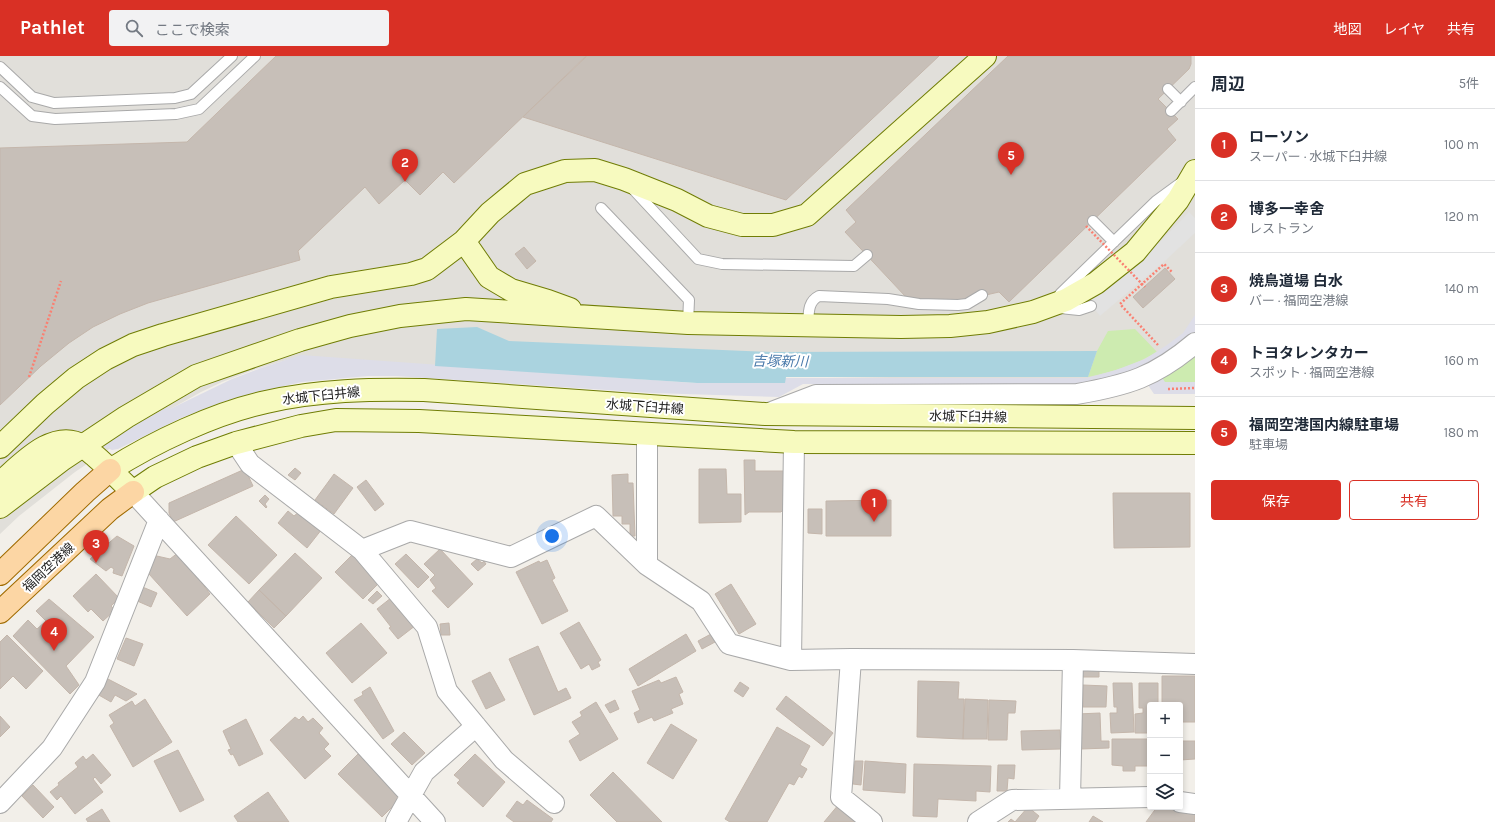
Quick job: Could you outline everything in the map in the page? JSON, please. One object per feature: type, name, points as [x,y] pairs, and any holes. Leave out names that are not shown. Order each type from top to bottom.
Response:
[{"type":"main road","points":[[0,574],[110,470]]},
{"type":"main road","name":"福岡空港線","points":[[0,612],[110,509],[133,492]]},
{"type":"street","points":[[0,447],[45,404],[76,378],[133,345],[163,335],[331,288],[411,274],[427,269],[464,241],[490,213],[525,184],[565,171],[595,170],[624,179],[677,200],[708,216],[742,225],[773,225],[807,215],[985,56]]},
{"type":"street","points":[[0,507],[63,459],[126,417],[196,376],[300,340],[350,326],[400,316],[466,309],[688,323],[808,326],[950,326],[988,322],[1033,312],[1066,300],[1096,283],[1135,252],[1178,200],[1195,172]]},
{"type":"street","points":[[464,241],[489,277],[511,290],[596,318]]},
{"type":"street","points":[[765,414],[816,395],[1077,394],[1113,388],[1142,378],[1176,358],[1195,343]]},
{"type":"street","name":"水城下臼井線","points":[[110,470],[132,456],[177,434],[226,414],[266,402],[318,394],[376,389],[424,390],[765,414],[1195,418]]},
{"type":"street","name":"水城下臼井線","points":[[133,492],[155,477],[197,457],[236,443],[301,426],[336,420],[419,421],[794,442],[1195,443]]},
{"type":"street","points":[[647,434],[647,565]]},
{"type":"street","points":[[0,483],[27,459],[48,445],[61,441],[72,442],[83,446],[133,492],[434,822]]},
{"type":"street","points":[[790,660],[794,442]]},
{"type":"street","points":[[236,443],[250,464],[362,550],[427,627],[447,691],[504,760],[554,802]]},
{"type":"street","points":[[362,550],[410,531],[511,557],[596,516],[647,565],[700,601],[729,644],[790,660],[851,658],[1073,660],[1195,664]]},
{"type":"street","points":[[0,803],[52,748],[95,682],[159,520]]},
{"type":"street","points":[[851,658],[841,797],[872,822]]},
{"type":"street","points":[[1070,799],[1073,660]]},
{"type":"street","points":[[396,822],[424,772],[476,726]]},
{"type":"street","points":[[978,822],[1012,800],[1147,798]]},
{"type":"street","points":[[1183,802],[1195,804]]},
{"type":"lane","points":[[1,69],[32,97],[54,103],[175,98],[191,94],[232,56]]},
{"type":"lane","points":[[0,86],[32,116],[55,119],[176,114],[199,109],[255,56]]},
{"type":"lane","points":[[1171,111],[1195,87]]},
{"type":"lane","points":[[1168,89],[1180,102]]},
{"type":"lane","points":[[1048,306],[1156,201],[1195,172]]},
{"type":"lane","points":[[624,179],[686,248],[698,259],[722,264],[854,266],[867,255]]},
{"type":"lane","points":[[601,208],[689,300],[688,323]]},
{"type":"lane","points":[[1090,224],[1114,242]]},
{"type":"lane","points":[[808,326],[809,308],[814,298],[819,296],[888,299],[919,304],[958,305],[974,301],[982,296]]},
{"type":"lane","points":[[1048,306],[1079,310],[1091,306]]},
{"type":"path","points":[[1090,224],[1145,287]]},
{"type":"path","points":[[1162,349],[1120,304],[1164,264],[1172,272]]},
{"type":"path","points":[[29,377],[62,281]]},
{"type":"path","points":[[1166,388],[1195,388]]},
{"type":"shaded area","points":[[0,56],[1195,56],[1195,329],[1128,370],[1074,381],[464,371],[297,357],[256,369],[222,382],[158,416],[75,472],[19,516],[0,534]]},
{"type":"shaded area","points":[[1189,212],[1195,218],[1195,233],[1166,260],[1100,316],[1088,301],[1142,260]]},
{"type":"shaded area","points":[[1195,315],[1195,332],[1171,353],[1138,371],[1077,385],[803,384],[779,397],[652,393],[396,376],[368,376],[302,382],[261,391],[225,401],[181,418],[118,449],[112,450],[103,446],[127,430],[168,407],[170,409],[232,379],[301,355],[694,383],[785,383],[785,378],[1087,378],[1116,370],[1145,359],[1183,333]]},
{"type":"shaded area","points":[[1161,376],[1165,382],[1195,382],[1195,394],[1154,394],[1148,385]]},
{"type":"green space","points":[[1135,329],[1157,352],[1124,368],[1088,377],[1097,351],[1108,331]]},
{"type":"green space","points":[[1195,353],[1195,382],[1164,382],[1161,376]]},
{"type":"water","name":"吉塚新川","points":[[477,327],[509,341],[772,352],[1097,351],[1088,377],[786,377],[785,383],[697,383],[435,366],[437,329]]},
{"type":"building","points":[[276,56],[586,56],[454,183],[443,172],[420,195],[405,180],[379,204],[365,187],[298,251],[300,260],[148,303],[93,327],[69,343],[41,366],[0,405],[0,148],[187,142]]},
{"type":"building","points":[[587,56],[939,56],[786,200],[523,117]]},
{"type":"building","points":[[1008,56],[1191,56],[1191,64],[1189,69],[1158,99],[1178,119],[1167,129],[1176,140],[1009,302],[999,292],[964,300],[930,301],[905,296],[845,232],[856,222],[846,210]]},
{"type":"building","points":[[524,247],[536,261],[527,269],[515,254]]},
{"type":"building","points":[[1165,268],[1175,279],[1143,308],[1133,297]]},
{"type":"building","points":[[744,460],[755,460],[755,471],[785,471],[785,508],[781,512],[749,512],[745,515]]},
{"type":"building","points":[[295,468],[301,473],[295,480],[288,475]]},
{"type":"building","points":[[245,469],[253,486],[173,522],[169,513],[169,503]]},
{"type":"building","points":[[699,469],[726,469],[727,494],[741,494],[741,522],[699,523]]},
{"type":"building","points":[[334,474],[353,488],[334,514],[315,500]]},
{"type":"building","points":[[628,474],[628,483],[633,483],[635,536],[630,536],[630,524],[622,524],[622,516],[613,516],[612,475]]},
{"type":"building","points":[[366,480],[384,504],[375,511],[357,487]]},
{"type":"building","points":[[1113,493],[1190,493],[1190,547],[1114,548]]},
{"type":"building","points":[[265,495],[269,499],[265,504],[267,507],[266,508],[259,501]]},
{"type":"building","points":[[891,500],[891,536],[826,536],[826,501]]},
{"type":"building","points":[[808,509],[822,509],[822,534],[808,533]]},
{"type":"building","points":[[288,511],[294,516],[299,512],[322,529],[307,548],[278,523]]},
{"type":"building","points":[[236,516],[277,555],[249,584],[208,545]]},
{"type":"building","points":[[117,536],[134,546],[122,576],[113,573],[114,569],[111,567],[106,571],[90,559]]},
{"type":"building","points":[[440,549],[473,584],[448,608],[432,591],[436,588],[430,580],[435,575],[424,564]]},
{"type":"building","points":[[179,552],[210,594],[187,616],[149,574],[148,554],[170,559]]},
{"type":"building","points":[[295,553],[322,578],[286,616],[259,590]]},
{"type":"building","points":[[353,554],[381,581],[363,599],[335,572]]},
{"type":"building","points":[[406,554],[429,577],[418,588],[395,564]]},
{"type":"building","points":[[477,559],[482,563],[484,561],[486,564],[478,571],[471,564]]},
{"type":"building","points":[[547,560],[555,578],[552,580],[568,611],[542,624],[516,572],[539,561],[540,563]]},
{"type":"building","points":[[96,574],[119,598],[111,606],[115,610],[103,621],[91,609],[88,612],[73,596]]},
{"type":"building","points":[[731,584],[756,624],[739,634],[715,594]]},
{"type":"building","points":[[140,586],[157,593],[151,607],[135,600]]},
{"type":"building","points":[[259,590],[286,616],[274,628],[248,602]]},
{"type":"building","points":[[377,591],[382,596],[373,604],[368,600]]},
{"type":"building","points":[[396,594],[420,622],[398,639],[377,609]]},
{"type":"building","points":[[49,599],[94,637],[66,666],[79,685],[70,694],[13,636],[28,620],[37,629],[46,621],[36,611]]},
{"type":"building","points":[[579,622],[601,660],[598,662],[600,666],[592,670],[589,664],[581,669],[560,633]]},
{"type":"building","points":[[361,623],[387,653],[352,683],[326,653]]},
{"type":"building","points":[[449,623],[450,635],[441,635],[440,624]]},
{"type":"building","points":[[686,634],[696,651],[638,686],[629,669]]},
{"type":"building","points":[[711,634],[715,642],[702,649],[698,641]]},
{"type":"building","points":[[7,635],[43,671],[26,689],[13,676],[0,689],[0,642]]},
{"type":"building","points":[[126,638],[143,644],[134,666],[117,659]]},
{"type":"building","points":[[538,646],[558,692],[566,688],[571,698],[534,715],[509,659]]},
{"type":"building","points":[[1077,667],[1099,667],[1099,677],[1077,677]]},
{"type":"building","points":[[490,672],[505,700],[486,709],[472,681]]},
{"type":"building","points":[[1162,676],[1195,676],[1195,722],[1183,722],[1183,702],[1162,702]]},
{"type":"building","points":[[676,677],[683,692],[679,694],[683,704],[671,709],[673,713],[654,721],[652,717],[638,723],[634,713],[640,710],[632,691],[659,680],[661,683]]},
{"type":"building","points":[[106,678],[137,694],[126,701],[115,695],[111,702],[97,694]]},
{"type":"building","points":[[918,681],[959,682],[958,699],[964,699],[963,739],[917,737]]},
{"type":"building","points":[[740,682],[749,688],[743,697],[734,691]]},
{"type":"building","points":[[1113,683],[1132,683],[1134,732],[1111,733],[1110,713],[1117,713],[1117,707],[1114,707]]},
{"type":"building","points":[[1139,683],[1158,683],[1158,702],[1147,702],[1147,733],[1135,733],[1135,714],[1143,713],[1143,708],[1139,708]]},
{"type":"building","points":[[1083,685],[1107,686],[1106,707],[1083,707]]},
{"type":"building","points":[[370,687],[394,731],[383,739],[354,700],[363,695],[362,692]]},
{"type":"building","points":[[786,696],[833,733],[823,746],[776,709]]},
{"type":"building","points":[[145,699],[172,742],[133,767],[110,726],[114,723],[109,715],[132,701],[135,706]]},
{"type":"building","points":[[965,699],[988,700],[987,739],[963,739]]},
{"type":"building","points":[[615,700],[619,709],[610,713],[605,705]]},
{"type":"building","points":[[989,700],[1016,701],[1015,713],[1008,713],[1007,740],[988,740]]},
{"type":"building","points":[[596,702],[618,739],[580,761],[569,741],[580,734],[572,722],[582,716],[580,712]]},
{"type":"building","points":[[1100,713],[1101,741],[1109,741],[1109,748],[1081,749],[1077,714]]},
{"type":"building","points":[[0,716],[10,727],[0,737]]},
{"type":"building","points":[[303,716],[308,722],[313,718],[323,728],[319,733],[329,744],[324,749],[331,756],[305,779],[270,740],[295,717],[299,720]]},
{"type":"building","points":[[246,719],[263,754],[239,766],[233,754],[231,755],[228,750],[231,749],[223,731]]},
{"type":"building","points":[[671,724],[697,740],[673,779],[647,763]]},
{"type":"building","points":[[777,727],[810,746],[800,765],[807,769],[802,778],[799,776],[794,785],[789,783],[767,822],[730,822],[725,819]]},
{"type":"building","points":[[1060,730],[1061,749],[1022,750],[1021,731]]},
{"type":"building","points":[[404,732],[425,753],[412,765],[391,744]]},
{"type":"building","points":[[1112,739],[1147,739],[1147,766],[1135,766],[1135,771],[1123,771],[1123,766],[1112,765]]},
{"type":"building","points":[[1183,741],[1195,741],[1195,759],[1183,760]]},
{"type":"building","points":[[178,750],[204,800],[180,812],[154,761]]},
{"type":"building","points":[[93,754],[111,775],[101,784],[95,777],[93,779],[103,792],[75,814],[61,796],[57,800],[50,792],[59,785],[58,783],[78,767],[75,763],[83,756],[86,760]]},
{"type":"building","points":[[358,754],[402,797],[382,817],[338,774]]},
{"type":"building","points":[[475,754],[505,782],[483,807],[457,783],[460,780],[454,775]]},
{"type":"building","points":[[855,761],[863,761],[861,785],[853,784]]},
{"type":"building","points":[[865,761],[906,764],[905,793],[863,790]]},
{"type":"building","points":[[914,764],[991,766],[990,792],[976,791],[976,801],[938,799],[937,817],[913,816]]},
{"type":"building","points":[[998,765],[1015,765],[1014,779],[1008,778],[1007,791],[997,791]]},
{"type":"building","points":[[613,772],[662,822],[617,822],[590,795]]},
{"type":"building","points":[[33,785],[54,807],[43,818],[22,796]]},
{"type":"building","points":[[268,792],[289,822],[238,822],[234,816]]},
{"type":"building","points":[[527,800],[553,819],[551,822],[514,822],[506,816],[517,801],[523,805]]},
{"type":"building","points":[[839,804],[863,822],[824,822]]},
{"type":"building","points":[[1028,807],[1039,816],[1035,822],[1015,822]]},
{"type":"building","points":[[1183,807],[1195,809],[1195,822],[1146,822],[1155,810],[1183,810]]},
{"type":"building","points":[[102,809],[110,822],[88,822],[86,819]]},
{"type":"building","points":[[1093,816],[1103,822],[1089,822]]},
{"type":"building","points":[[1011,819],[1015,822],[1008,822]]},
{"type":"place","name":"福岡空港国内線駐車場","points":[[1011,175]]},
{"type":"place","name":"博多一幸舍","points":[[405,182]]},
{"type":"place","name":"ローソン","points":[[874,522]]},
{"type":"place","name":"焼鳥道場 白水","points":[[96,563]]},
{"type":"place","name":"トヨタレンタカー","points":[[54,651]]}]
